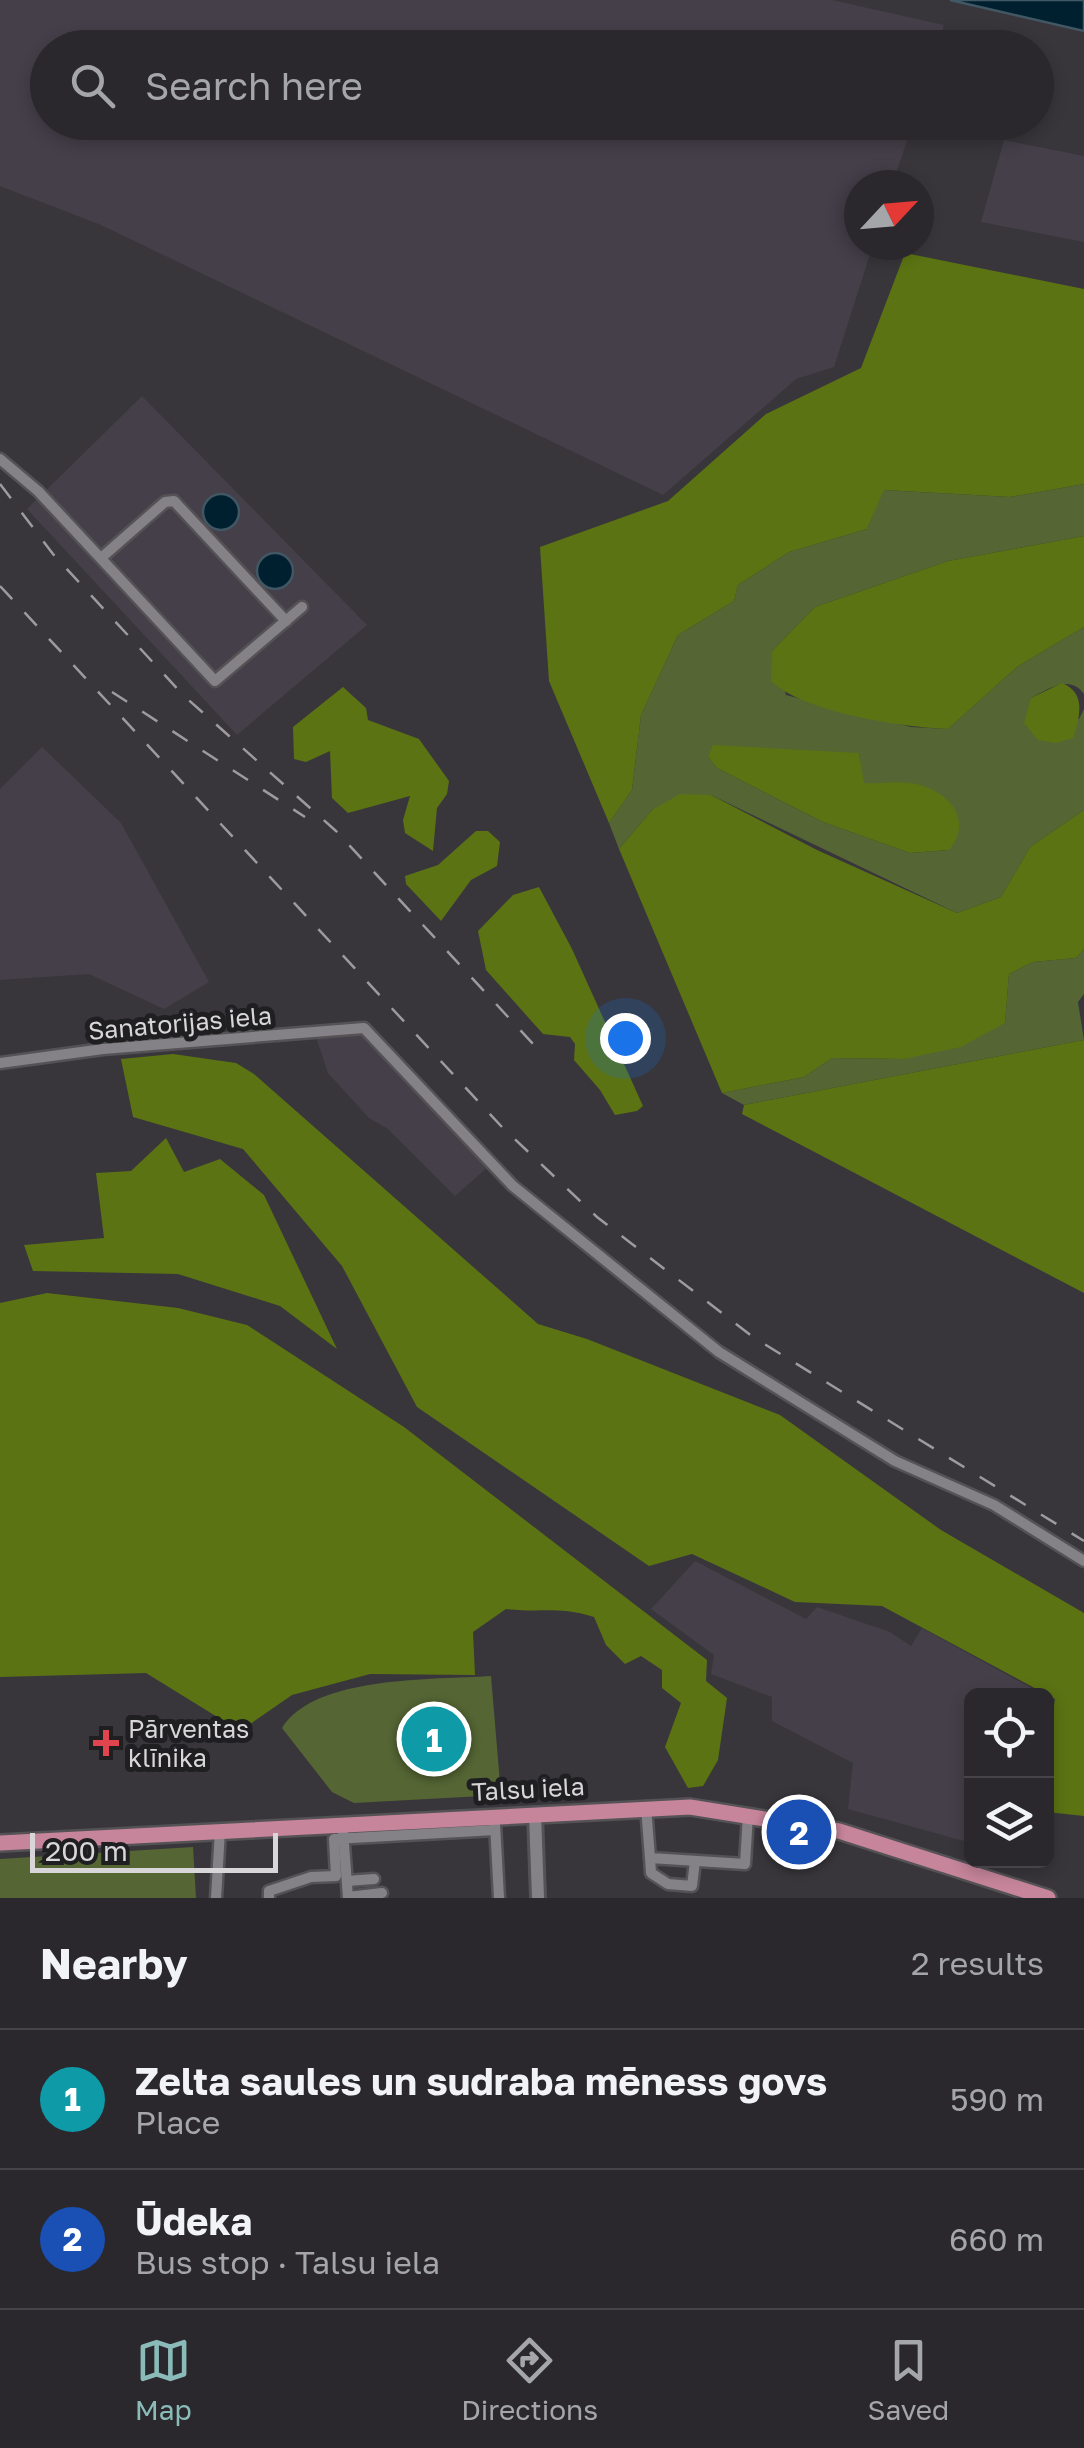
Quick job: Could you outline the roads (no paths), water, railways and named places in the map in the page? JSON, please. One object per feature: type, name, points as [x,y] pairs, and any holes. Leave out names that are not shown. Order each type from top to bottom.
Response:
[{"type":"main road","name":"Talsu iela","points":[[0,1843],[220,1831],[343,1831],[495,1823],[534,1814],[646,1807],[748,1814],[838,1831],[1043,1897]]},
{"type":"street","points":[[0,459],[38,491],[215,681],[302,608]]},
{"type":"street","points":[[101,558],[165,502],[174,501],[286,620]]},
{"type":"street","name":"Sanatorijas iela","points":[[0,1063],[103,1049],[364,1028],[513,1186],[719,1352],[894,1462],[994,1505],[1084,1561]]},
{"type":"street","points":[[646,1807],[651,1873],[668,1884],[692,1886],[695,1861]]},
{"type":"street","points":[[534,1814],[538,1898]]},
{"type":"street","points":[[650,1858],[745,1864],[748,1814]]},
{"type":"street","points":[[495,1823],[499,1898]]},
{"type":"street","points":[[216,1898],[220,1831]]},
{"type":"street","points":[[343,1831],[343,1878],[348,1897],[382,1894]]},
{"type":"street","points":[[269,1898],[269,1891],[289,1883],[374,1879]]},
{"type":"water","points":[[950,0],[1084,0],[1084,31]]},
{"type":"water","points":[[221,494],[234,499],[239,512],[234,525],[221,530],[208,525],[203,512],[208,499]]},
{"type":"water","points":[[275,553],[288,558],[293,571],[288,584],[275,589],[262,584],[257,571],[262,558]]},
{"type":"railway","points":[[0,484],[53,554],[183,695],[336,831],[534,1045]]},
{"type":"railway","points":[[0,586],[502,1127],[597,1217],[753,1337],[1084,1541]]},
{"type":"railway","points":[[112,692],[305,817]]},
{"type":"place","name":"Zelta saules un sudraba mēness govs","points":[[434,1739]]},
{"type":"place","name":"Pārventas klīnika","points":[[106,1743]]},
{"type":"place","name":"Ūdeka","points":[[799,1832]]}]
